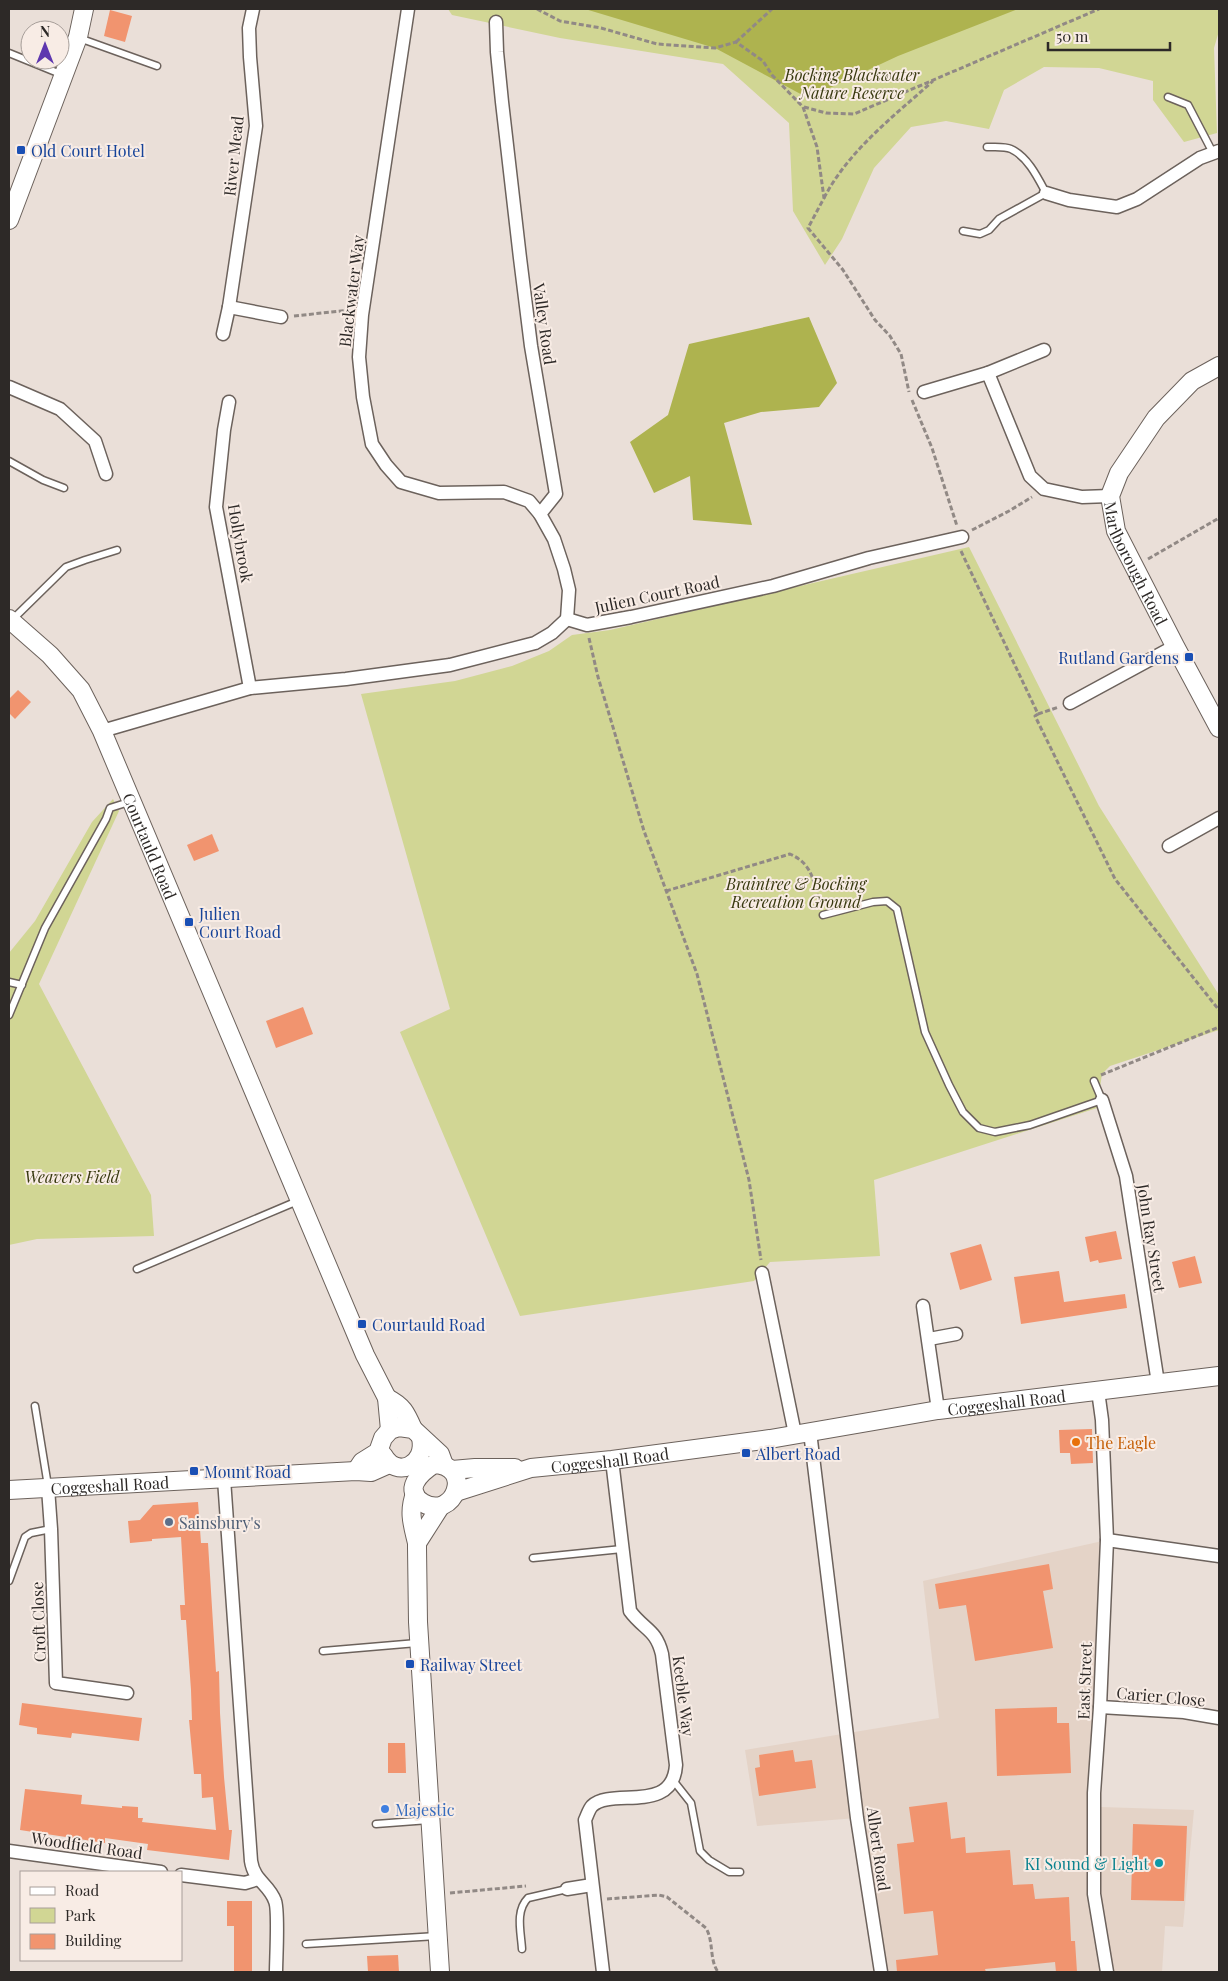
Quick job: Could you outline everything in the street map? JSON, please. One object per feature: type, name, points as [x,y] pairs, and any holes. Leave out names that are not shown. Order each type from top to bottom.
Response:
[{"type":"main road","points":[[9,220],[62,75],[78,37],[84,9]]},
{"type":"main road","name":"Marlborough Road","points":[[1218,724],[1175,646],[1116,531],[1110,496],[1119,473],[1156,418],[1192,381],[1219,366]]},
{"type":"main road","name":"Courtauld Road","points":[[10,620],[50,655],[81,690],[102,731],[365,1355],[387,1398],[390,1430]]},
{"type":"main road","name":"Coggeshall Road","points":[[440,1506],[450,1502],[456,1492],[531,1468],[612,1460],[802,1433],[938,1410],[1219,1376]]},
{"type":"main road","points":[[387,1398],[400,1404],[423,1445],[419,1459],[408,1467],[392,1465]]},
{"type":"main road","points":[[356,1471],[362,1462],[378,1452],[383,1438],[390,1430],[399,1426],[417,1433],[440,1454],[457,1481],[456,1492]]},
{"type":"main road","points":[[381,1447],[383,1457],[392,1465],[395,1477],[414,1492],[419,1501],[429,1506],[440,1506]]},
{"type":"main road","points":[[440,1972],[419,1643],[418,1543],[410,1518],[414,1484],[422,1471],[434,1464],[448,1468],[531,1468]]},
{"type":"main road","name":"Coggeshall Road","points":[[9,1490],[356,1471],[371,1472],[392,1465]]},
{"type":"main road","points":[[418,1543],[440,1506]]},
{"type":"street","name":"River Mead","points":[[223,334],[229,307],[256,126],[249,28],[253,9]]},
{"type":"street","name":"Blackwater Way","points":[[408,9],[363,309],[359,357],[363,397],[372,444],[386,465],[401,482],[439,492],[504,492],[529,501],[540,514]]},
{"type":"street","name":"Valley Road","points":[[496,22],[496,52],[531,346],[556,494],[540,514]]},
{"type":"street","points":[[1046,193],[1070,200],[1118,207],[1137,199],[1200,158],[1216,152]]},
{"type":"street","points":[[229,307],[281,317]]},
{"type":"street","points":[[924,392],[988,373],[1044,350]]},
{"type":"street","points":[[988,373],[1030,476],[1044,489],[1082,497],[1110,496]]},
{"type":"street","points":[[9,387],[60,409],[95,441],[106,474]]},
{"type":"street","name":"Hollybrook","points":[[229,402],[224,430],[216,507],[250,688]]},
{"type":"street","points":[[102,731],[250,688],[346,679],[450,665],[535,643],[552,633],[567,619],[569,590],[554,540],[540,514]]},
{"type":"street","name":"Julien Court Road","points":[[567,619],[587,625],[773,586],[868,558],[961,537]]},
{"type":"street","points":[[1070,702],[1175,646]]},
{"type":"street","points":[[1168,846],[1219,818]]},
{"type":"street","name":"John Ray Street","points":[[1102,1100],[1126,1176],[1158,1383]]},
{"type":"street","points":[[762,1273],[802,1433]]},
{"type":"street","points":[[923,1306],[938,1410]]},
{"type":"street","points":[[929,1339],[956,1334]]},
{"type":"street","name":"East Street","points":[[1098,1391],[1102,1420],[1107,1540],[1100,1707],[1094,1793],[1094,1894],[1107,1972]]},
{"type":"street","name":"Albert Road","points":[[802,1433],[881,1972]]},
{"type":"street","name":"Keeble Way","points":[[612,1460],[630,1611],[658,1640],[662,1654],[676,1765],[672,1779]]},
{"type":"street","points":[[224,1479],[251,1861],[252,1868],[276,1902],[276,1972]]},
{"type":"street","name":"Croft Close","points":[[48,1488],[52,1529],[56,1683],[127,1694]]},
{"type":"street","points":[[1107,1540],[1219,1556]]},
{"type":"street","name":"Carier Close","points":[[1100,1707],[1184,1712],[1219,1718]]},
{"type":"street","points":[[603,1972],[585,1820],[592,1806],[602,1801],[656,1795],[672,1779]]},
{"type":"street","name":"Woodfield Road","points":[[9,1851],[154,1871]]},
{"type":"street","points":[[182,1875],[262,1884]]},
{"type":"street","points":[[567,1889],[592,1885]]},
{"type":"lane","points":[[78,37],[157,66]]},
{"type":"lane","points":[[9,54],[62,75]]},
{"type":"lane","points":[[1168,96],[1188,105],[1216,152]]},
{"type":"lane","points":[[963,231],[980,234],[989,230],[999,219],[1046,193],[1035,173],[1022,157],[1010,149],[987,147]]},
{"type":"lane","points":[[9,461],[43,480],[64,488]]},
{"type":"lane","points":[[10,620],[66,567],[117,550]]},
{"type":"lane","points":[[9,1015],[11,1002],[22,985],[45,928],[106,819],[110,808],[132,802]]},
{"type":"lane","points":[[823,916],[873,902],[888,900],[897,909],[925,1032],[963,1112],[979,1128],[996,1132],[1030,1125],[1102,1100],[1094,1081]]},
{"type":"lane","points":[[9,982],[22,985]]},
{"type":"lane","points":[[137,1269],[301,1200]]},
{"type":"lane","points":[[35,1406],[48,1488]]},
{"type":"lane","points":[[9,1581],[26,1537],[31,1533],[52,1529]]},
{"type":"lane","points":[[533,1558],[622,1549]]},
{"type":"lane","points":[[323,1651],[419,1643]]},
{"type":"lane","points":[[672,1779],[691,1803],[700,1851],[709,1860],[728,1872],[740,1872]]},
{"type":"lane","points":[[376,1824],[430,1820]]},
{"type":"lane","points":[[522,1949],[520,1908],[524,1902],[528,1898],[567,1889]]},
{"type":"lane","points":[[306,1944],[437,1936]]},
{"type":"path","points":[[537,9],[560,20],[601,28],[657,44],[715,48],[736,42],[772,9]]},
{"type":"path","points":[[803,107],[826,113],[854,114],[1099,9]]},
{"type":"path","points":[[736,42],[763,61],[772,75],[803,107],[818,147],[824,198]]},
{"type":"path","points":[[937,77],[850,158],[832,183],[808,228],[843,270],[875,320],[890,336],[901,354],[910,394],[932,448],[961,537],[961,553],[1038,714]]},
{"type":"path","points":[[281,317],[363,309]]},
{"type":"path","points":[[961,537],[1009,511],[1044,489]]},
{"type":"path","points":[[1134,567],[1219,518]]},
{"type":"path","points":[[587,625],[598,677],[644,830],[697,974],[749,1180],[762,1273]]},
{"type":"path","points":[[1070,702],[1035,716],[1115,879],[1219,1010]]},
{"type":"path","points":[[666,891],[790,854],[802,859],[809,868],[823,916]]},
{"type":"path","points":[[1094,1081],[1102,1074],[1219,1027]]},
{"type":"path","points":[[434,1895],[528,1886]]},
{"type":"path","points":[[594,1900],[659,1895],[667,1897],[706,1928],[710,1935],[714,1965],[718,1972]]},
{"type":"shaded area","points":[[1107,1540],[1103,1605],[1101,1807],[1194,1810],[1183,1927],[1165,1926],[1162,1972],[876,1972],[857,1818],[757,1826],[745,1750],[939,1718],[923,1581]]},
{"type":"green space","name":"Bocking Blackwater Nature Reserve","points":[[448,9],[1219,9],[1219,31],[1214,48],[1217,133],[1184,142],[1153,100],[1153,81],[1099,68],[1044,67],[1004,90],[989,129],[946,121],[911,127],[874,168],[842,239],[825,265],[793,211],[789,123],[723,64],[560,38],[452,15]]},
{"type":"green space","points":[[585,9],[1018,9],[898,56],[808,98],[715,48]]},
{"type":"green space","points":[[809,317],[837,383],[819,407],[761,412],[724,423],[752,525],[693,520],[690,476],[654,493],[630,442],[668,415],[689,344]]},
{"type":"green space","name":"Braintree & Bocking Recreation Ground","points":[[969,547],[1099,806],[1219,995],[1219,1030],[1110,1066],[1102,1074],[1097,1108],[874,1180],[880,1256],[770,1262],[754,1281],[520,1316],[400,1032],[450,1009],[361,694],[455,681],[512,666],[549,651],[572,635],[610,630]]},
{"type":"green space","name":"Weavers Field","points":[[113,799],[119,811],[39,984],[151,1195],[154,1236],[37,1239],[9,1245],[9,953],[35,921],[92,822]]},
{"type":"building","points":[[110,10],[132,16],[125,42],[104,36]]},
{"type":"building","points":[[18,690],[31,702],[15,719],[9,713],[9,699]]},
{"type":"building","points":[[212,834],[219,851],[194,861],[187,845]]},
{"type":"building","points":[[303,1007],[313,1034],[276,1048],[266,1021]]},
{"type":"building","points":[[1116,1231],[1122,1259],[1099,1263],[1098,1260],[1090,1262],[1085,1237]]},
{"type":"building","points":[[981,1244],[992,1280],[960,1290],[950,1253]]},
{"type":"building","points":[[1195,1256],[1202,1283],[1179,1288],[1172,1262]]},
{"type":"building","points":[[1059,1271],[1064,1302],[1125,1294],[1127,1308],[1021,1324],[1014,1277]]},
{"type":"building","name":"The Eagle","points":[[1092,1429],[1093,1463],[1071,1464],[1070,1453],[1060,1453],[1059,1430]]},
{"type":"building","points":[[198,1502],[201,1543],[208,1543],[216,1672],[219,1671],[224,1777],[229,1830],[232,1830],[229,1860],[147,1850],[148,1844],[105,1838],[105,1843],[20,1830],[25,1789],[82,1795],[81,1804],[122,1808],[122,1806],[138,1807],[138,1818],[143,1818],[142,1822],[216,1830],[213,1797],[202,1798],[201,1774],[194,1774],[189,1720],[192,1720],[186,1620],[181,1620],[180,1605],[185,1605],[181,1537],[130,1543],[128,1521],[140,1520],[153,1505]]},
{"type":"building","points":[[1049,1564],[1053,1589],[1043,1591],[1053,1648],[975,1661],[966,1605],[939,1609],[935,1584]]},
{"type":"building","points":[[22,1703],[142,1718],[139,1741],[72,1733],[71,1738],[37,1734],[37,1728],[19,1725]]},
{"type":"building","points":[[1057,1707],[1057,1723],[1069,1723],[1071,1773],[997,1776],[995,1709]]},
{"type":"building","points":[[388,1743],[405,1743],[406,1773],[388,1773]]},
{"type":"building","points":[[793,1750],[795,1762],[812,1760],[816,1788],[759,1796],[755,1768],[760,1767],[759,1755]]},
{"type":"building","points":[[947,1802],[951,1839],[965,1837],[966,1853],[1010,1850],[1013,1885],[1033,1884],[1035,1899],[1069,1897],[1071,1941],[1075,1941],[1077,1972],[1056,1972],[1055,1962],[985,1969],[986,1972],[897,1972],[896,1960],[938,1955],[933,1911],[904,1914],[897,1844],[914,1842],[909,1807]]},
{"type":"building","name":"KI Sound & Light","points":[[1133,1824],[1187,1826],[1184,1901],[1131,1900]]},
{"type":"building","points":[[227,1901],[252,1901],[252,1972],[234,1972],[234,1926],[227,1926]]},
{"type":"building","points":[[398,1955],[399,1972],[368,1972],[367,1956]]},
{"type":"place","name":"Old Court Hotel","points":[[21,150]]},
{"type":"place","name":"Rutland Gardens","points":[[1189,657]]},
{"type":"place","name":"Julien Court Road","points":[[189,922]]},
{"type":"place","name":"Courtauld Road","points":[[362,1324]]},
{"type":"place","name":"The Eagle","points":[[1076,1442]]},
{"type":"place","name":"Albert Road","points":[[746,1453]]},
{"type":"place","name":"Mount Road","points":[[194,1471]]},
{"type":"place","name":"Sainsbury's","points":[[169,1522]]},
{"type":"place","name":"Railway Street","points":[[410,1664]]},
{"type":"place","name":"Majestic","points":[[385,1809]]},
{"type":"place","name":"KI Sound & Light","points":[[1159,1863]]}]
